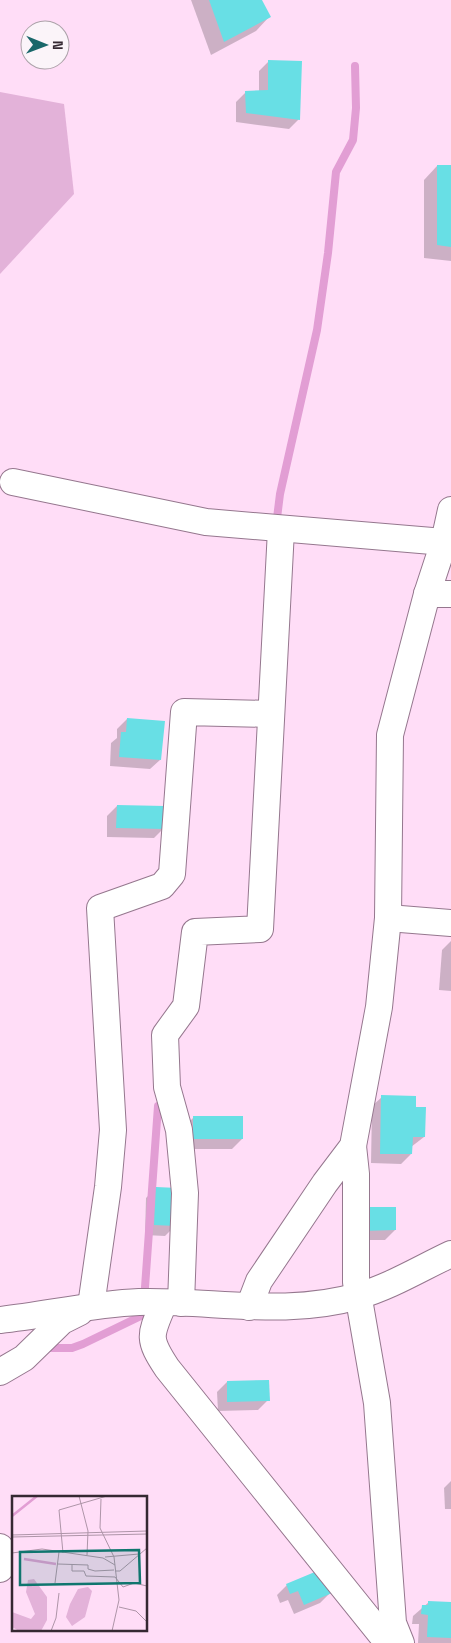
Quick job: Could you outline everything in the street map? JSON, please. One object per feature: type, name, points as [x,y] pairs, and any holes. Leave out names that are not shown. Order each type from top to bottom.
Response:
[{"type":"street","points":[[14,482],[206,522],[281,530],[444,542]]},
{"type":"street","points":[[401,1643],[392,1624],[377,1403],[358,1296],[353,1146],[380,1007],[388,918],[390,735],[439,594],[444,542],[451,510]]},
{"type":"street","points":[[281,530],[260,929],[195,932],[186,1006],[165,1035],[167,1087],[179,1130],[185,1193],[153,1328],[154,1348],[179,1383],[388,1643]]},
{"type":"street","points":[[92,1306],[108,1188],[113,1130],[100,908],[162,886],[172,874],[184,712],[271,714]]},
{"type":"street","points":[[388,918],[451,923]]},
{"type":"street","points":[[249,1307],[259,1281],[325,1183],[353,1146]]},
{"type":"street","points":[[0,1320],[92,1306],[160,1303],[293,1307],[358,1296],[451,1254]]},
{"type":"street","points":[[0,1372],[24,1358],[62,1321],[92,1306]]},
{"type":"street","points":[[0,1547],[2,1562],[0,1569]]},
{"type":"shaded area","points":[[0,92],[64,104],[74,194],[0,274]]},
{"type":"building","points":[[209,0],[262,0],[271,17],[224,42]]},
{"type":"building","points":[[268,60],[302,61],[300,120],[246,113],[245,91],[268,90]]},
{"type":"building","points":[[437,165],[451,165],[451,247],[437,245]]},
{"type":"building","points":[[127,718],[165,721],[161,760],[119,757],[121,732],[126,732]]},
{"type":"building","points":[[117,805],[165,806],[165,829],[116,828]]},
{"type":"building","points":[[381,1095],[416,1096],[416,1107],[426,1107],[425,1137],[413,1137],[412,1154],[380,1154]]},
{"type":"building","points":[[193,1116],[243,1116],[243,1139],[193,1139]]},
{"type":"building","points":[[156,1187],[178,1188],[176,1226],[154,1225]]},
{"type":"building","points":[[361,1207],[396,1207],[396,1230],[361,1231]]},
{"type":"building","points":[[269,1380],[270,1401],[227,1402],[227,1381]]},
{"type":"building","points":[[322,1569],[332,1593],[304,1605],[298,1591],[290,1594],[286,1584]]},
{"type":"building","points":[[428,1601],[451,1602],[451,1638],[427,1637],[428,1615],[421,1614],[422,1605],[428,1605]]},
{"type":"waterway","points":[[277,518],[280,494],[317,330],[328,253],[336,172],[353,140],[356,108],[355,66]]},
{"type":"waterway","points":[[52,1348],[72,1348],[143,1315],[158,1106]]}]
